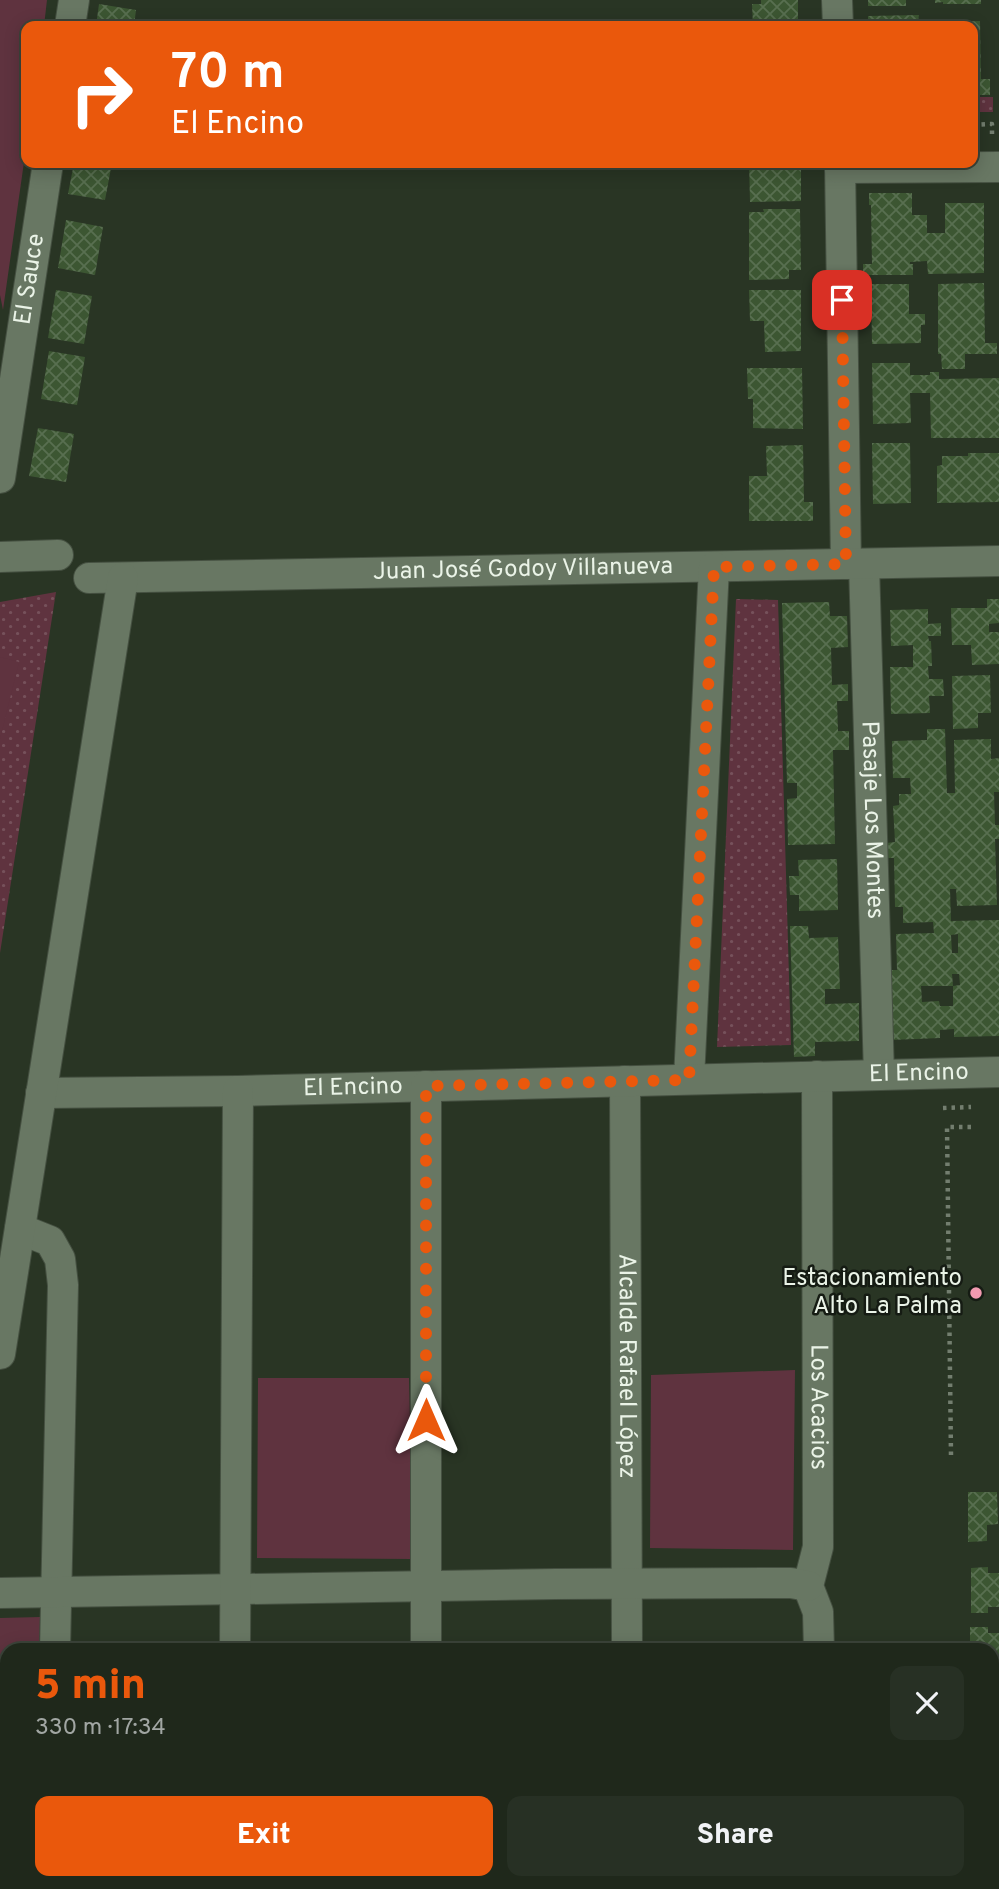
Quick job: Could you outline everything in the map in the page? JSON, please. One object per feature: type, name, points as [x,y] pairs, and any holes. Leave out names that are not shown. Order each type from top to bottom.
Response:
[{"type":"street","points":[[70,21],[74,0]]},
{"type":"street","points":[[837,0],[838,21]]},
{"type":"street","points":[[978,167],[999,167]]},
{"type":"street","name":"El Sauce","points":[[0,478],[8,369],[47,168]]},
{"type":"street","name":"Pasaje Los Montes","points":[[840,168],[879,1075]]},
{"type":"street","points":[[0,557],[58,555]]},
{"type":"street","name":"Juan José Godoy Villanueva","points":[[89,579],[999,561]]},
{"type":"street","points":[[689,1080],[714,567]]},
{"type":"street","points":[[0,1354],[5,1294],[20,1229],[123,578]]},
{"type":"street","name":"El Encino","points":[[41,1093],[238,1091],[999,1072]]},
{"type":"street","name":"Los Acacios","points":[[808,1586],[818,1547],[817,1076]]},
{"type":"street","name":"Alcalde Rafael López","points":[[625,1081],[627,1643]]},
{"type":"street","points":[[426,1086],[426,1643]]},
{"type":"street","points":[[235,1643],[238,1091]]},
{"type":"street","points":[[20,1229],[50,1241],[60,1259],[63,1285],[55,1643]]},
{"type":"street","points":[[0,1593],[791,1583],[808,1586],[818,1612],[819,1643]]},
{"type":"path","points":[[943,1108],[971,1107]]},
{"type":"path","points":[[951,1455],[947,1127],[972,1127]]},
{"type":"shaded area","points":[[0,0],[47,0],[45,21],[21,21],[21,168],[23,168],[3,310],[0,295]]},
{"type":"shaded area","points":[[978,97],[993,97],[993,112],[978,112]]},
{"type":"shaded area","points":[[56,592],[0,953],[0,602]]},
{"type":"shaded area","points":[[736,599],[778,600],[791,1045],[717,1047]]},
{"type":"shaded area","points":[[0,657],[19,662],[0,739]]},
{"type":"shaded area","points":[[795,1370],[793,1550],[650,1548],[651,1375]]},
{"type":"shaded area","points":[[258,1378],[409,1378],[413,1559],[257,1558]]},
{"type":"shaded area","points":[[40,1617],[39,1643],[0,1643],[0,1618]]},
{"type":"building","points":[[761,0],[798,0],[798,21],[753,21],[752,4],[761,4]]},
{"type":"building","points":[[868,0],[906,0],[906,6],[868,6]]},
{"type":"building","points":[[935,0],[981,0],[981,4],[943,4],[935,3]]},
{"type":"building","points":[[99,4],[136,10],[135,21],[97,21]]},
{"type":"building","points":[[919,15],[918,21],[868,21],[868,16]]},
{"type":"building","points":[[978,21],[981,79],[990,79],[990,95],[978,95]]},
{"type":"building","points":[[73,168],[111,168],[105,200],[68,194]]},
{"type":"building","points":[[749,168],[801,168],[801,201],[750,202]]},
{"type":"building","points":[[869,193],[912,193],[912,215],[927,215],[927,233],[945,233],[945,203],[984,203],[984,273],[928,274],[927,261],[910,262],[913,264],[913,275],[863,275],[863,264],[872,264]]},
{"type":"building","points":[[763,209],[800,209],[801,270],[789,270],[789,279],[749,280],[749,212],[764,212]]},
{"type":"building","points":[[66,220],[103,227],[95,275],[58,268]]},
{"type":"building","points":[[984,283],[985,343],[997,343],[997,354],[965,354],[965,369],[942,369],[941,354],[938,354],[938,284]]},
{"type":"building","points":[[871,284],[909,284],[909,314],[925,314],[925,325],[921,325],[921,343],[872,344]]},
{"type":"building","points":[[56,290],[92,296],[84,344],[48,338]]},
{"type":"building","points":[[749,290],[801,290],[801,351],[765,352],[764,321],[750,321]]},
{"type":"building","points":[[49,351],[85,357],[77,405],[41,399]]},
{"type":"building","points":[[872,363],[910,363],[910,375],[939,372],[939,379],[999,378],[999,438],[931,438],[930,393],[910,393],[911,423],[873,424]]},
{"type":"building","points":[[747,368],[802,368],[803,429],[753,428],[753,399],[748,399]]},
{"type":"building","points":[[38,428],[74,434],[66,482],[29,476]]},
{"type":"building","points":[[872,443],[910,443],[911,503],[873,504]]},
{"type":"building","points":[[803,445],[804,502],[813,502],[813,521],[749,521],[749,476],[767,476],[766,446]]},
{"type":"building","points":[[968,453],[999,453],[999,502],[937,503],[937,466],[942,465],[942,456],[968,456]]},
{"type":"building","points":[[987,599],[999,599],[999,623],[989,624],[989,632],[999,632],[999,664],[972,665],[971,645],[952,645],[951,608],[987,608]]},
{"type":"building","points":[[829,602],[830,616],[847,616],[848,647],[831,648],[832,685],[848,684],[848,701],[837,701],[838,731],[849,731],[849,750],[833,750],[835,844],[788,845],[787,799],[797,798],[797,783],[787,783],[782,603]]},
{"type":"building","points":[[928,609],[928,624],[941,623],[941,636],[928,636],[931,641],[932,666],[928,666],[929,679],[943,679],[944,696],[929,696],[930,713],[891,714],[890,667],[913,667],[913,645],[891,646],[890,610]]},
{"type":"building","points":[[990,675],[991,713],[978,713],[978,728],[953,729],[952,676]]},
{"type":"building","points":[[927,729],[945,729],[947,793],[955,793],[954,740],[991,739],[991,759],[999,758],[999,792],[994,792],[995,825],[999,825],[999,839],[995,839],[997,905],[957,906],[956,889],[950,889],[951,921],[999,920],[999,1036],[954,1037],[954,1029],[940,1030],[940,1038],[891,1040],[889,970],[897,970],[896,934],[934,933],[933,922],[903,923],[903,907],[895,907],[894,858],[887,858],[886,843],[895,842],[893,806],[899,805],[899,794],[911,794],[910,778],[893,778],[892,741],[927,740]],"holes":[[[958,934],[958,953],[952,953],[951,935]],[[952,974],[959,974],[960,985],[953,986]],[[921,986],[953,986],[953,1006],[940,1006],[939,1001],[922,1002]]]},
{"type":"building","points":[[837,859],[838,910],[799,911],[799,895],[790,895],[789,876],[799,876],[798,860]]},
{"type":"building","points":[[790,926],[808,926],[809,938],[838,937],[840,989],[825,989],[825,1004],[859,1003],[859,1041],[815,1042],[815,1056],[794,1057]]},
{"type":"building","points":[[968,1492],[997,1492],[998,1524],[987,1525],[987,1541],[968,1542]]},
{"type":"building","points":[[988,1567],[988,1573],[999,1573],[999,1607],[988,1607],[988,1613],[971,1613],[971,1568]]},
{"type":"building","points":[[970,1627],[988,1627],[988,1633],[999,1633],[999,1643],[970,1643]]},
{"type":"place","name":"Estacionamiento Alto La Palma","points":[[976,1293]]},
{"type":"route","points":[[426,1420],[426,1086],[689,1080],[714,567],[846,564],[842,300]]}]
